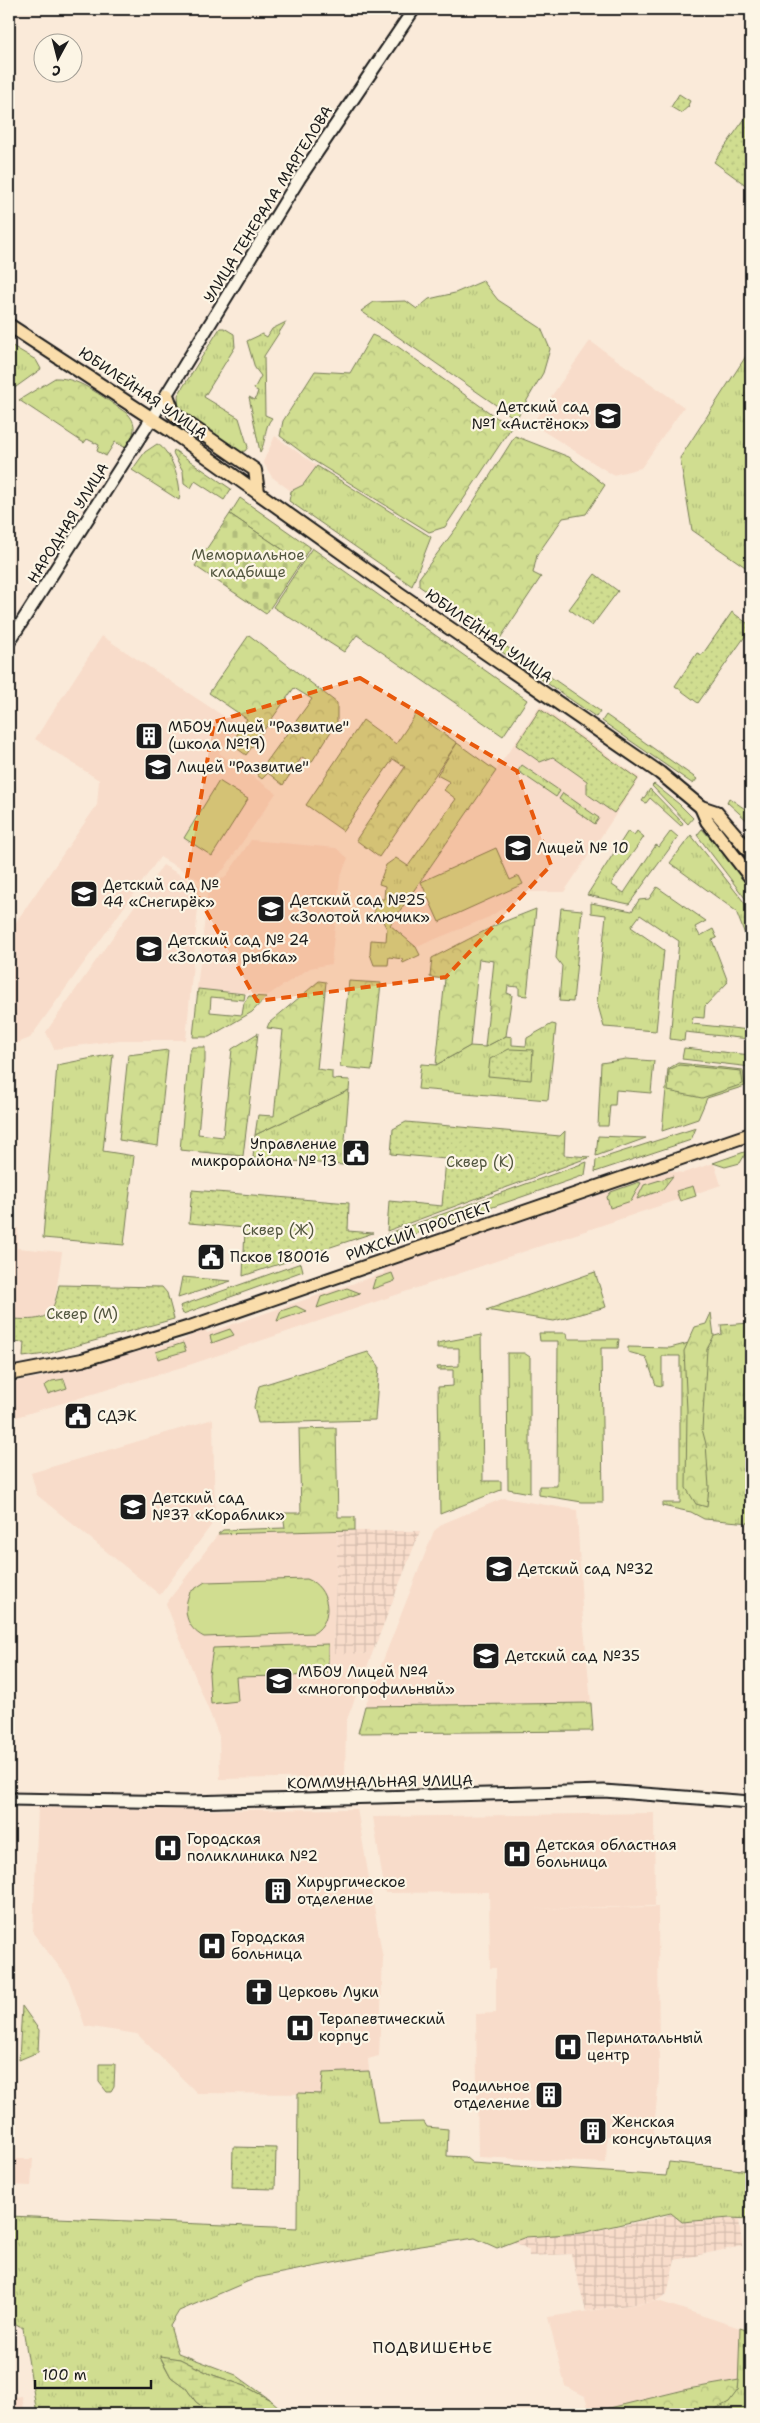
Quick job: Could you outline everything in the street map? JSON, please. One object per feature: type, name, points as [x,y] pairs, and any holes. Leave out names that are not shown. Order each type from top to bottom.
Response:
[{"type":"main road","name":"УЛИЦА ГЕНЕРАЛА МАРГЕЛОВА","points":[[152,418],[300,179],[414,9]]},
{"type":"main road","name":"ЮБИЛЕЙНАЯ УЛИЦА","points":[[9,325],[152,418],[400,594],[660,773],[701,807],[716,812],[751,853]]},
{"type":"main road","name":"ЮБИЛЕЙНАЯ УЛИЦА","points":[[167,395],[174,414],[255,470],[258,492]]},
{"type":"main road","name":"НАРОДНАЯ УЛИЦА","points":[[9,642],[152,418]]},
{"type":"main road","name":"ЮБИЛЕЙНАЯ УЛИЦА","points":[[701,807],[707,821],[751,878]]},
{"type":"main road","name":"РИЖСКИЙ ПРОСПЕКТ","points":[[9,1374],[82,1360],[190,1327],[751,1134]]},
{"type":"main road","name":"КОММУНАЛЬНАЯ УЛИЦА","points":[[9,1799],[190,1802],[604,1791],[751,1802]]},
{"type":"highlighted area","points":[[360,678],[517,771],[551,865],[446,977],[257,1001],[187,877],[214,722]]},
{"type":"shaded area","name":"Детский сад №1 «Аистёнок»","points":[[590,341],[684,407],[641,468],[613,475],[532,424]]},
{"type":"shaded area","points":[[275,436],[317,466],[303,485],[291,491],[272,477],[263,462]]},
{"type":"shaded area","name":"Лицей \"Развитие\"","points":[[102,636],[237,725],[219,753],[276,793],[224,869],[206,884],[160,857],[30,1038],[15,1044],[9,966],[9,932],[97,805],[99,780],[35,739]]},
{"type":"shaded area","name":"Лицей № 10","points":[[540,706],[640,778],[564,892],[529,892],[489,917],[416,947],[390,925]]},
{"type":"shaded area","name":"Детский сад №25 «Золотой ключик»","points":[[251,840],[336,848],[348,858],[340,878],[331,964],[310,968],[268,995],[197,989],[208,889],[227,875]]},
{"type":"shaded area","name":"Детский сад № 24 «Золотая рыбка»","points":[[163,865],[200,886],[186,1040],[119,1040],[54,1049],[46,1032]]},
{"type":"shaded area","points":[[714,1163],[721,1185],[192,1364],[13,1418],[9,1397],[9,1383],[41,1377],[183,1340],[205,1328],[207,1333],[384,1273],[383,1268],[670,1171],[683,1173]]},
{"type":"shaded area","points":[[9,1228],[18,1228],[17,1248],[62,1252],[54,1306],[50,1313],[36,1320],[9,1318]]},
{"type":"shaded area","name":"Детский сад №37 «Кораблик»","points":[[213,1419],[215,1520],[160,1595],[37,1495],[31,1473]]},
{"type":"shaded area","points":[[504,1498],[577,1510],[582,1607],[591,1703],[365,1706],[434,1531],[444,1523]]},
{"type":"shaded area","name":"МБОУ Лицей №4 «многопрофильный»","points":[[338,1531],[333,1652],[372,1654],[346,1722],[345,1777],[220,1779],[219,1736],[166,1604],[218,1534]]},
{"type":"shaded area","points":[[338,1531],[420,1531],[372,1654],[333,1653]]},
{"type":"shaded area","name":"Городская больница","points":[[38,1808],[357,1809],[383,1959],[379,2056],[368,2059],[369,2071],[324,2073],[321,2094],[197,2093],[137,2034],[85,2026],[68,1978],[33,1933]]},
{"type":"shaded area","name":"Перинатальный центр","points":[[654,1813],[655,1906],[530,1909],[658,1907],[659,2079],[653,2137],[607,2136],[606,2163],[478,2157],[476,2014],[496,2013],[496,1968],[490,1968],[489,1892],[385,1893],[373,1817]]},
{"type":"shaded area","points":[[9,2159],[33,2159],[31,2186],[9,2185]]},
{"type":"shaded area","points":[[671,2213],[682,2222],[739,2218],[742,2246],[675,2260],[667,2294],[656,2301],[586,2311],[571,2254],[529,2256],[529,2250],[513,2241],[526,2237],[583,2233],[664,2217]]},
{"type":"shaded area","points":[[658,2301],[740,2328],[739,2380],[688,2389],[590,2413],[585,2396],[565,2386],[548,2317]]},
{"type":"shaded area","points":[[22,2396],[25,2414],[9,2414],[9,2398]]},
{"type":"green space","points":[[679,94],[690,101],[689,106],[681,113],[671,107]]},
{"type":"green space","points":[[751,110],[751,189],[714,162]]},
{"type":"green space","points":[[483,281],[498,300],[541,328],[550,349],[543,373],[516,419],[361,311],[374,302],[406,301],[417,309],[429,299],[455,293]]},
{"type":"green space","points":[[286,322],[264,356],[265,415],[272,418],[267,426],[264,443],[260,452],[249,397],[255,400],[258,391],[254,389],[261,376],[255,368],[247,341],[262,334],[267,337],[272,329]]},
{"type":"green space","points":[[220,328],[224,328],[234,334],[235,347],[204,397],[239,418],[248,447],[245,451],[238,452],[179,411],[178,395]]},
{"type":"green space","points":[[372,335],[397,346],[511,428],[445,527],[429,532],[311,459],[280,436],[283,421],[315,371],[350,373]]},
{"type":"green space","points":[[9,344],[36,360],[41,369],[9,392]]},
{"type":"green space","points":[[748,353],[751,355],[751,571],[692,530],[680,458]]},
{"type":"green space","points":[[55,378],[74,381],[84,385],[128,414],[133,423],[134,431],[126,448],[115,442],[106,456],[97,451],[99,445],[87,439],[84,443],[19,400]]},
{"type":"green space","points":[[515,436],[569,457],[605,485],[586,514],[563,518],[537,555],[533,573],[541,577],[499,640],[419,586],[419,578],[460,523]]},
{"type":"green space","points":[[157,444],[167,453],[175,469],[179,486],[179,500],[132,470],[145,452]]},
{"type":"green space","points":[[174,450],[231,489],[224,500],[195,481],[191,488],[184,483],[183,471],[173,453]]},
{"type":"green space","points":[[317,466],[431,537],[412,586],[289,501],[291,491],[303,485]]},
{"type":"green space","points":[[240,498],[310,547],[301,562],[230,514]]},
{"type":"green space","name":"Мемориальное кладбище","points":[[230,514],[301,562],[266,614],[195,566]]},
{"type":"green space","points":[[312,548],[527,700],[503,736],[357,635],[344,652],[273,607]]},
{"type":"green space","points":[[595,574],[618,591],[592,626],[569,609]]},
{"type":"green space","points":[[732,612],[751,626],[751,628],[698,703],[675,686],[697,653],[702,655]]},
{"type":"green space","points":[[249,635],[337,703],[337,722],[311,763],[302,757],[283,785],[268,773],[262,779],[257,775],[312,699],[294,688],[246,755],[231,744],[247,719],[209,693]]},
{"type":"green space","points":[[504,645],[600,711],[596,717],[502,652]]},
{"type":"green space","points":[[540,709],[638,779],[614,813],[587,794],[587,781],[553,757],[540,762],[516,745]]},
{"type":"green space","points":[[416,714],[457,743],[379,857],[356,840],[405,767],[393,759],[343,831],[306,805],[363,720],[396,744]]},
{"type":"green space","points":[[606,715],[697,779],[693,784],[602,721]]},
{"type":"green space","points":[[457,743],[496,771],[390,925],[416,947],[420,955],[403,963],[402,959],[389,957],[388,965],[374,965],[370,954],[371,940],[386,941],[387,929],[380,916],[374,915],[374,899],[384,899],[385,886],[379,884],[386,865],[396,858],[408,866],[456,799],[444,790],[450,782],[437,775]]},
{"type":"green space","points":[[522,765],[560,791],[556,797],[518,771]]},
{"type":"green space","points":[[219,781],[248,799],[212,856],[184,838]]},
{"type":"green space","points":[[654,784],[693,818],[688,824],[652,786]]},
{"type":"green space","points":[[650,789],[683,823],[681,826],[650,798],[646,803],[642,801]]},
{"type":"green space","points":[[563,793],[599,818],[595,824],[559,799]]},
{"type":"green space","points":[[729,798],[751,813],[751,824],[727,802]]},
{"type":"green space","points":[[702,829],[734,865],[751,891],[751,906],[697,835]]},
{"type":"green space","points":[[628,831],[634,835],[637,831],[644,837],[612,882],[612,885],[624,893],[656,845],[659,847],[671,831],[678,837],[629,904],[587,895]]},
{"type":"green space","points":[[691,835],[751,911],[751,950],[736,911],[670,863]]},
{"type":"green space","points":[[496,848],[510,880],[519,876],[523,884],[439,922],[421,882]]},
{"type":"green space","points":[[657,887],[706,921],[695,927],[700,936],[713,929],[717,938],[712,940],[728,982],[705,1006],[704,1018],[693,1017],[692,1024],[750,1030],[749,1039],[685,1032],[684,1041],[670,1039],[679,941],[640,915],[631,927],[664,950],[656,1031],[604,1027],[597,1002],[606,915],[591,913],[591,903],[632,911],[639,900],[649,899]]},
{"type":"green space","points":[[561,908],[582,910],[573,1002],[559,1001],[562,966],[556,958]]},
{"type":"green space","points":[[536,909],[527,996],[519,995],[519,987],[508,986],[507,993],[512,995],[506,1036],[485,1047],[494,961],[479,959],[470,1046],[436,1065],[445,979],[430,977],[432,958],[498,924]]},
{"type":"green space","points":[[319,981],[326,982],[317,1069],[332,1071],[332,1079],[350,1080],[349,1090],[255,1135],[258,1115],[274,1116],[283,1030],[267,1028],[269,1023]]},
{"type":"green space","points":[[349,981],[381,983],[372,1070],[340,1067]]},
{"type":"green space","points":[[198,989],[245,994],[244,1000],[211,997],[210,1012],[242,1015],[244,1003],[249,996],[266,997],[252,1012],[209,1037],[193,1037]]},
{"type":"green space","points":[[552,1024],[556,1025],[548,1100],[418,1089],[421,1064],[436,1065],[470,1046],[485,1047],[506,1036],[512,1037],[512,1045],[526,1046],[527,1038]]},
{"type":"green space","points":[[258,1033],[243,1156],[180,1150],[189,1053],[192,1047],[205,1047],[198,1134],[223,1137],[232,1049]]},
{"type":"green space","points":[[684,1048],[751,1055],[751,1067],[682,1059]]},
{"type":"green space","points":[[509,1049],[533,1050],[531,1080],[488,1076],[490,1059]]},
{"type":"green space","points":[[168,1050],[158,1146],[119,1140],[128,1055]]},
{"type":"green space","points":[[113,1054],[103,1151],[134,1156],[124,1245],[43,1238],[57,1065]]},
{"type":"green space","points":[[626,1059],[654,1061],[651,1093],[616,1090],[615,1105],[610,1105],[608,1126],[598,1126],[601,1063]]},
{"type":"green space","points":[[678,1063],[743,1070],[745,1086],[707,1098],[698,1119],[662,1131],[668,1069]]},
{"type":"green space","points":[[679,1065],[741,1071],[743,1084],[702,1098],[668,1091],[669,1070]]},
{"type":"green space","points":[[349,1090],[343,1165],[253,1158],[255,1135]]},
{"type":"green space","name":"Сквер (К)","points":[[406,1122],[560,1136],[565,1131],[564,1155],[590,1157],[387,1231],[389,1201],[442,1206],[446,1159],[391,1154],[393,1129]]},
{"type":"green space","points":[[696,1128],[691,1140],[595,1172],[596,1160]]},
{"type":"green space","points":[[598,1136],[646,1138],[596,1156]]},
{"type":"green space","points":[[747,1151],[740,1163],[725,1167],[713,1163]]},
{"type":"green space","points":[[587,1162],[585,1175],[389,1243],[387,1234]]},
{"type":"green space","points":[[673,1176],[662,1190],[637,1199],[644,1185]]},
{"type":"green space","points":[[639,1182],[641,1183],[631,1201],[610,1208],[607,1197],[611,1192]]},
{"type":"green space","points":[[693,1186],[696,1196],[680,1201],[676,1191]]},
{"type":"green space","name":"Сквер (Ж)","points":[[192,1190],[349,1203],[348,1231],[373,1233],[243,1276],[245,1228],[189,1223]]},
{"type":"green space","points":[[301,1263],[303,1271],[183,1314],[180,1306]]},
{"type":"green space","points":[[595,1272],[606,1307],[554,1321],[486,1310]]},
{"type":"green space","points":[[392,1273],[395,1281],[372,1289],[375,1279]]},
{"type":"green space","points":[[182,1277],[231,1281],[178,1298]]},
{"type":"green space","name":"Сквер (М)","points":[[59,1285],[162,1287],[167,1293],[174,1319],[46,1354],[23,1357],[24,1342],[12,1343],[14,1319],[34,1319],[46,1315],[54,1305]]},
{"type":"green space","points":[[347,1288],[360,1293],[317,1308],[321,1297]]},
{"type":"green space","points":[[296,1306],[306,1311],[277,1321],[281,1311]]},
{"type":"green space","points":[[711,1313],[714,1336],[707,1349],[702,1429],[706,1444],[709,1487],[707,1507],[696,1504],[686,1488],[687,1410],[684,1351],[695,1327],[706,1324]]},
{"type":"green space","points":[[751,1323],[751,1523],[704,1519],[691,1512],[662,1506],[662,1503],[680,1503],[680,1356],[662,1356],[662,1386],[656,1385],[646,1357],[628,1352],[628,1347],[670,1348],[722,1334],[721,1325]]},
{"type":"green space","points":[[230,1329],[234,1335],[212,1343],[210,1336]]},
{"type":"green space","points":[[539,1333],[567,1333],[568,1339],[619,1339],[618,1348],[601,1348],[603,1502],[582,1502],[539,1495],[539,1486],[557,1486],[558,1341],[540,1341]]},
{"type":"green space","points":[[481,1335],[483,1481],[501,1481],[501,1490],[440,1514],[438,1387],[453,1386],[453,1370],[438,1370],[437,1367],[459,1366],[459,1348],[437,1348],[437,1343]]},
{"type":"green space","points":[[183,1343],[186,1351],[158,1359],[156,1352]]},
{"type":"green space","points":[[368,1352],[379,1366],[375,1420],[258,1423],[254,1407],[259,1386]]},
{"type":"green space","points":[[507,1353],[524,1353],[530,1357],[530,1493],[508,1489]]},
{"type":"green space","points":[[64,1379],[67,1388],[48,1394],[44,1386],[52,1381]]},
{"type":"green space","points":[[336,1428],[338,1517],[355,1517],[355,1530],[218,1534],[223,1530],[285,1528],[283,1513],[301,1513],[299,1429]]},
{"type":"green space","points":[[307,1579],[320,1589],[327,1604],[325,1620],[314,1633],[204,1637],[193,1629],[187,1618],[186,1605],[190,1592],[205,1582]]},
{"type":"green space","points":[[328,1644],[328,1675],[236,1677],[238,1701],[211,1704],[209,1674],[213,1648]]},
{"type":"green space","points":[[591,1703],[593,1731],[358,1733],[365,1706]]},
{"type":"green space","points":[[22,2006],[39,2030],[38,2052],[19,2060]]},
{"type":"green space","points":[[99,2064],[115,2064],[114,2087],[111,2092],[107,2092],[99,2082]]},
{"type":"green space","points":[[369,2071],[378,2123],[424,2122],[427,2127],[448,2129],[447,2156],[465,2157],[472,2163],[666,2176],[669,2162],[751,2171],[751,2219],[730,2218],[682,2222],[671,2213],[582,2233],[526,2237],[497,2248],[475,2238],[420,2246],[256,2278],[179,2311],[170,2326],[178,2353],[236,2375],[272,2401],[245,2386],[210,2374],[180,2359],[160,2357],[171,2377],[186,2388],[196,2402],[213,2414],[37,2414],[23,2328],[9,2320],[9,2216],[297,2228],[298,2093],[321,2094],[323,2073]]},
{"type":"green space","points":[[233,2147],[276,2148],[275,2189],[232,2188]]},
{"type":"green space","points":[[740,2328],[746,2330],[751,2340],[751,2414],[706,2414],[738,2390]]},
{"type":"green space","points":[[160,2356],[180,2359],[210,2374],[245,2386],[272,2401],[287,2414],[213,2414],[196,2402],[186,2388],[171,2377]]},
{"type":"green space","points":[[739,2380],[738,2390],[729,2402],[706,2414],[585,2414],[688,2389]]},
{"type":"place","name":"Детский сад №1 «Аистёнок»","points":[[608,416]]},
{"type":"place","name":"МБОУ Лицей \"Развитие\" (школа №19)","points":[[149,736]]},
{"type":"place","name":"Лицей \"Развитие\"","points":[[158,767]]},
{"type":"place","name":"Лицей № 10","points":[[518,848]]},
{"type":"place","name":"Детский сад № 44 «Снегирёк»","points":[[84,894]]},
{"type":"place","name":"Детский сад №25 «Золотой ключик»","points":[[271,909]]},
{"type":"place","name":"Детский сад № 24 «Золотая рыбка»","points":[[149,949]]},
{"type":"place","name":"Управление микрорайона № 13","points":[[356,1153]]},
{"type":"place","name":"Псков 180016","points":[[211,1257]]},
{"type":"place","name":"СДЭК","points":[[78,1416]]},
{"type":"place","name":"Детский сад №37 «Кораблик»","points":[[133,1507]]},
{"type":"place","name":"Детский сад №32","points":[[499,1569]]},
{"type":"place","name":"Детский сад №35","points":[[486,1656]]},
{"type":"place","name":"МБОУ Лицей №4 «многопрофильный»","points":[[279,1681]]},
{"type":"place","name":"Городская поликлиника №2","points":[[168,1848]]},
{"type":"place","name":"Детская областная больница","points":[[517,1854]]},
{"type":"place","name":"Хирургическое отделение","points":[[278,1891]]},
{"type":"place","name":"Городская больница","points":[[212,1946]]},
{"type":"place","name":"Церковь Луки","points":[[259,1992]]},
{"type":"place","name":"Терапевтический корпус","points":[[300,2028]]},
{"type":"place","name":"Перинатальный центр","points":[[568,2047]]},
{"type":"place","name":"Родильное отделение","points":[[549,2095]]},
{"type":"place","name":"Женская консультация","points":[[593,2131]]},
{"type":"district","name":"ПОДВИШЕНЬЕ","points":[[433,2347]]}]
